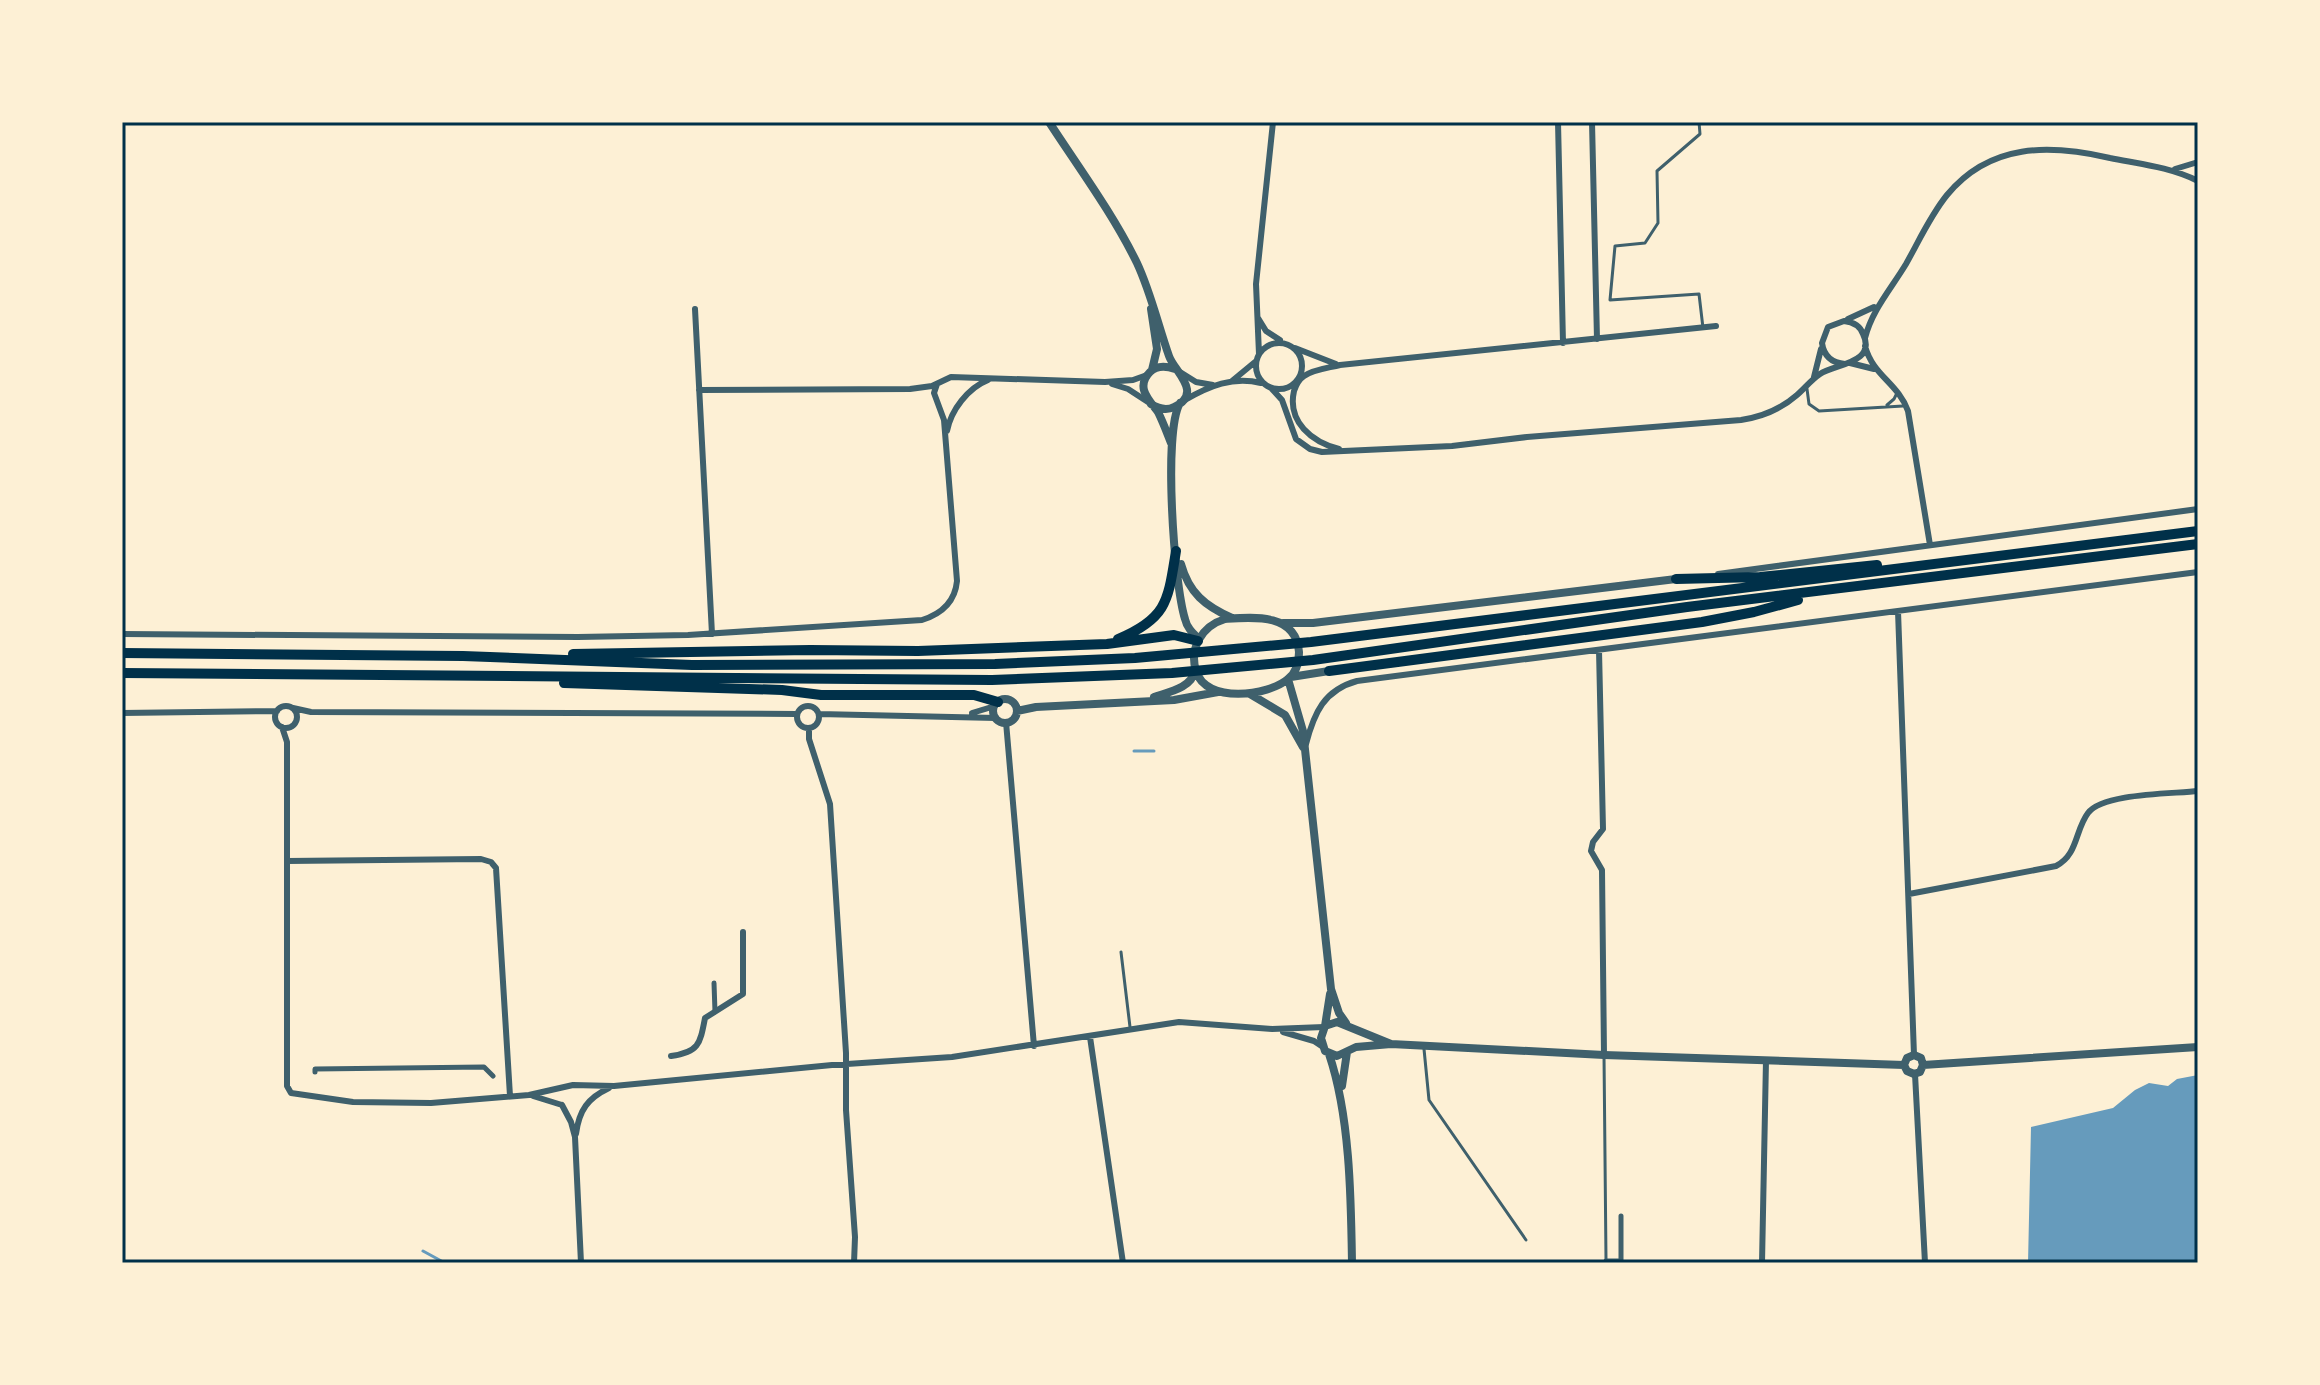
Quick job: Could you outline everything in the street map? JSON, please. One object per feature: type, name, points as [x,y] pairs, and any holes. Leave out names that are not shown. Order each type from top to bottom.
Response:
[{"type":"highway","points":[[463,656],[797,666],[995,664],[1135,658],[1327,640],[2198,531]]},
{"type":"highway","points":[[122,673],[992,680],[1172,673],[1313,660],[1687,607],[2198,544]]},
{"type":"highway","points":[[1107,644],[1139,631],[1163,607],[1168,598],[1176,551]]},
{"type":"highway","points":[[1676,579],[1751,578],[1885,565],[1955,562]]},
{"type":"highway","points":[[1329,671],[1702,622],[1754,612],[1826,592]]},
{"type":"highway","points":[[122,653],[463,656],[918,651],[1107,644],[1174,635],[1198,641]]},
{"type":"highway","points":[[463,676],[575,684],[782,690],[821,695],[974,695],[996,704]]},
{"type":"street","points":[[1049,122],[1127,246],[1158,316],[1171,363],[1187,386],[1175,414],[1171,444],[1178,587],[1185,621],[1198,641]]},
{"type":"street","points":[[1259,354],[1257,268],[1273,122]]},
{"type":"street","points":[[1558,122],[1563,343]]},
{"type":"street","points":[[1592,122],[1597,339]]},
{"type":"street","points":[[1255,362],[1257,375],[1282,400],[1292,432],[1302,445],[1318,451],[1452,446],[1758,417],[1778,409],[1823,372],[1860,357],[1870,319],[1945,197],[1970,173],[2002,156],[2034,149],[2067,149],[2173,170],[2198,181],[2198,163],[2173,170]]},
{"type":"street","points":[[1150,300],[1157,349],[1143,388],[1171,444]]},
{"type":"street","points":[[1810,382],[1820,362],[1828,327],[1865,313],[1881,303]]},
{"type":"street","points":[[695,309],[712,634]]},
{"type":"street","points":[[1256,315],[1266,331],[1321,360],[1340,365]]},
{"type":"street","points":[[1844,321],[1858,325],[1876,371],[1902,395],[1908,411],[1930,545]]},
{"type":"street","points":[[1345,451],[1315,439],[1301,425],[1293,403],[1299,381],[1312,372],[1340,365],[1716,326]]},
{"type":"street","points":[[1822,343],[1832,361],[1876,371]]},
{"type":"street","points":[[1105,382],[1128,389],[1166,409],[1213,385],[1232,381],[1289,387],[1301,374],[1301,358],[1289,344],[1269,344],[1255,362],[1232,381]]},
{"type":"street","points":[[699,390],[910,389],[937,384],[946,378],[1105,382],[1133,380],[1168,366],[1196,382],[1213,385]]},
{"type":"street","points":[[956,378],[965,390],[964,400]]},
{"type":"street","points":[[946,439],[950,418],[957,407],[978,384],[992,379]]},
{"type":"street","points":[[122,634],[578,637],[712,634],[913,621],[932,616],[954,594],[957,581],[946,439],[942,414],[936,401],[937,384]]},
{"type":"street","points":[[910,389],[925,392],[946,408],[957,407]]},
{"type":"street","points":[[1196,676],[1194,656],[1198,641],[1214,623],[1233,619],[1264,618],[1283,623],[1313,623],[1676,579],[2198,509]]},
{"type":"street","points":[[1176,551],[1184,576],[1198,599],[1233,619]]},
{"type":"street","points":[[1305,751],[1313,720],[1322,702],[1340,687],[1367,680],[2198,572]]},
{"type":"street","points":[[1898,611],[1914,1055]]},
{"type":"street","points":[[1283,623],[1293,634],[1299,655],[1291,676],[1302,724],[1331,989],[1339,1013],[1354,1038],[1340,1095]]},
{"type":"street","points":[[1599,650],[1603,829],[1593,842],[1591,851],[1602,870],[1604,1055]]},
{"type":"street","points":[[961,715],[1006,699],[1016,707],[1036,707],[1174,700],[1196,698],[1213,692],[1249,693],[1268,690],[1291,676],[1329,671],[1367,680]]},
{"type":"street","points":[[1196,676],[1224,693]]},
{"type":"street","points":[[1145,700],[1176,690],[1196,676]]},
{"type":"street","points":[[1249,693],[1285,715],[1305,751]]},
{"type":"street","points":[[996,704],[996,718]]},
{"type":"street","points":[[810,705],[819,714],[817,724],[809,728],[799,724],[797,714],[801,707],[810,705]]},
{"type":"street","points":[[276,714],[284,706],[311,712],[797,714]]},
{"type":"street","points":[[819,714],[961,715],[996,718],[1006,722],[1013,720],[1016,707]]},
{"type":"street","points":[[293,708],[297,718]]},
{"type":"street","points":[[287,742],[297,718],[311,712]]},
{"type":"street","points":[[122,713],[276,714]]},
{"type":"street","points":[[276,714],[287,742],[287,1086],[291,1093],[381,1104],[431,1103],[529,1095],[573,1085],[614,1086],[846,1064],[922,1060],[1189,1021],[1272,1029],[1325,1027],[1337,1022],[1391,1044]]},
{"type":"street","points":[[1006,722],[1034,1046]]},
{"type":"street","points":[[282,727],[292,727]]},
{"type":"street","points":[[809,728],[809,739],[830,804],[846,1064],[854,1263]]},
{"type":"street","points":[[1909,894],[2056,866],[2068,857],[2085,818],[2099,803],[2198,791]]},
{"type":"street","points":[[287,861],[481,859],[491,862],[498,877],[510,1096]]},
{"type":"street","points":[[671,1056],[693,1050],[701,1042],[705,1018],[743,994],[743,932]]},
{"type":"street","points":[[714,983],[715,1012]]},
{"type":"street","points":[[1331,989],[1321,1038],[1340,1095],[1351,1209],[1352,1263]]},
{"type":"street","points":[[1272,1029],[1305,1038],[1337,1056],[1391,1044],[1904,1065]]},
{"type":"street","points":[[1090,1037],[1123,1263]]},
{"type":"street","points":[[1923,1065],[2198,1047]]},
{"type":"street","points":[[1914,1055],[1921,1058],[1923,1065],[1921,1071],[1915,1074],[1906,1071],[1904,1065],[1906,1058],[1914,1055]]},
{"type":"street","points":[[1762,1263],[1766,1060]]},
{"type":"street","points":[[315,1072],[315,1069],[484,1067],[493,1076]]},
{"type":"street","points":[[405,1068],[405,1078]]},
{"type":"street","points":[[1915,1074],[1925,1263]]},
{"type":"street","points":[[581,1263],[575,1137],[581,1110],[587,1101],[614,1086]]},
{"type":"street","points":[[580,1087],[586,1093],[587,1101]]},
{"type":"street","points":[[565,1088],[561,1096],[563,1107],[575,1137]]},
{"type":"street","points":[[529,1095],[573,1112],[581,1110]]},
{"type":"street","points":[[1606,1262],[1621,1262],[1621,1216]]},
{"type":"lane","points":[[1699,122],[1700,134],[1657,171],[1658,223],[1645,243],[1615,246],[1610,300],[1699,294],[1703,328]]},
{"type":"lane","points":[[1810,382],[1807,400],[1815,410],[1898,405],[1908,411]]},
{"type":"lane","points":[[1883,406],[1894,399],[1896,389]]},
{"type":"lane","points":[[1121,952],[1130,1030]]},
{"type":"lane","points":[[1424,1046],[1429,1100],[1526,1240]]},
{"type":"lane","points":[[1604,1055],[1606,1262]]},
{"type":"water","points":[[2198,1075],[2198,1263],[2028,1263],[2031,1127],[2113,1108],[2149,1083],[2168,1086],[2177,1079]]},
{"type":"waterway","points":[[1134,751],[1154,751]]},
{"type":"waterway","points":[[423,1251],[445,1263]]}]
